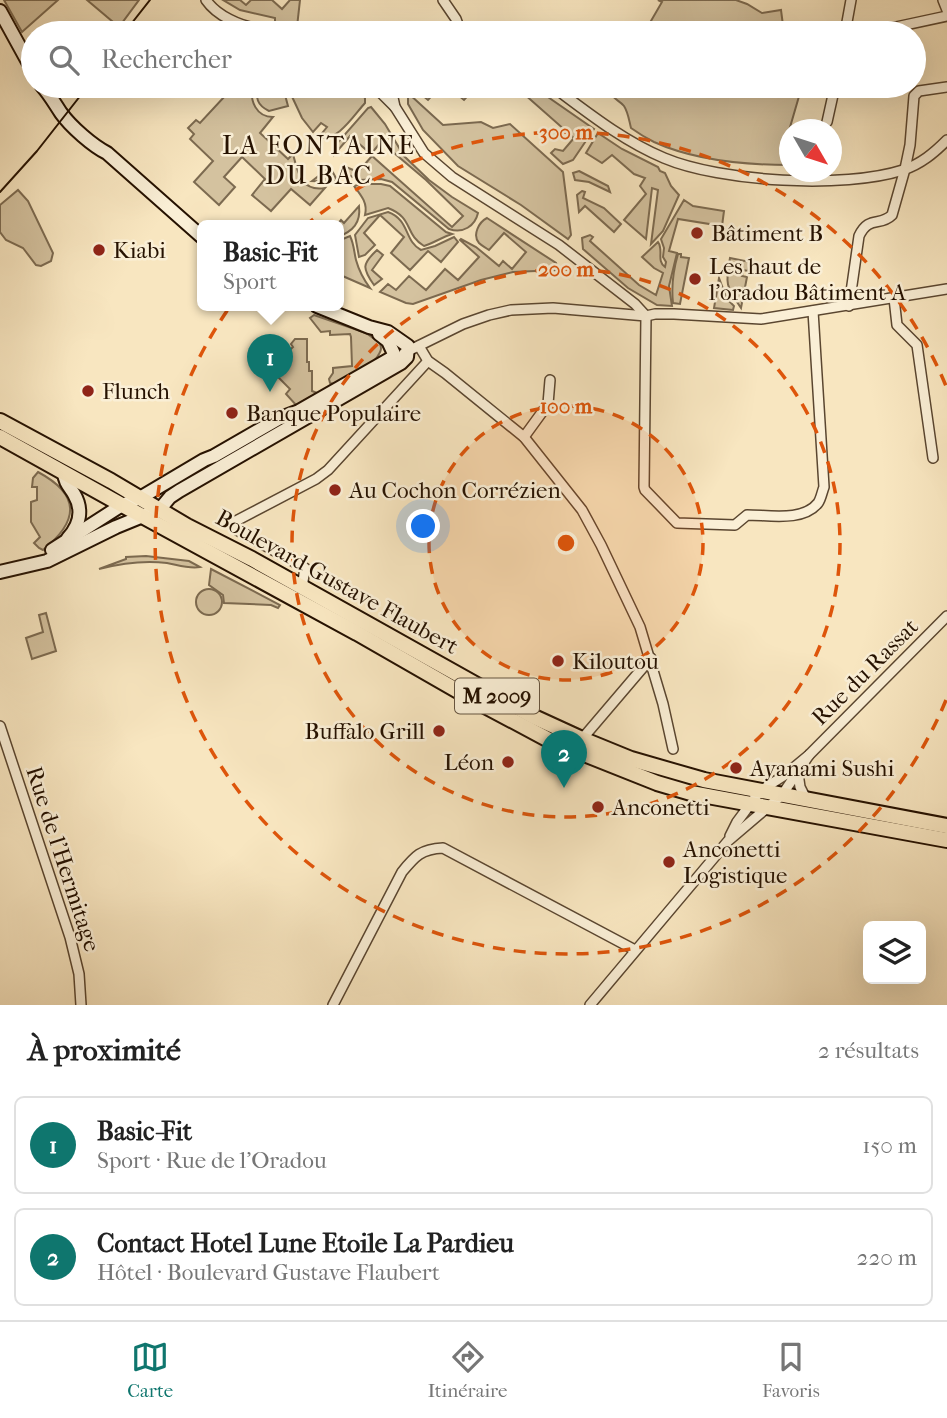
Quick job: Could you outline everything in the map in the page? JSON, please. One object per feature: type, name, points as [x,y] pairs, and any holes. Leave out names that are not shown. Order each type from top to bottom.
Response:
[{"type":"main road","points":[[0,11],[21,49]]},
{"type":"main road","points":[[52,98],[64,116],[197,233]]},
{"type":"main road","points":[[0,572],[47,561],[81,543],[160,509],[179,491],[407,357],[408,346],[405,342],[388,332],[330,311]]},
{"type":"main road","points":[[26,566],[122,505],[141,498],[278,419],[299,411],[407,351]]},
{"type":"main road","name":"Boulevard Gustave Flaubert","points":[[0,421],[534,717],[582,739],[631,759],[704,780],[947,826]]},
{"type":"main road","name":"Boulevard Gustave Flaubert","points":[[0,437],[549,740],[657,783],[691,793],[947,840]]},
{"type":"main road","points":[[62,543],[75,527],[80,510],[65,483],[64,472]]},
{"type":"street","points":[[206,0],[232,21]]},
{"type":"street","points":[[847,21],[851,0]]},
{"type":"street","points":[[943,0],[947,10]]},
{"type":"street","points":[[447,1],[457,21]]},
{"type":"street","points":[[924,21],[947,16]]},
{"type":"street","points":[[926,90],[947,87]]},
{"type":"street","points":[[386,98],[395,107],[424,153],[443,169],[559,246],[619,291],[646,316],[644,487],[677,523],[735,525],[747,515],[797,516],[811,510],[820,501],[824,487],[813,311]]},
{"type":"street","points":[[393,98],[395,107]]},
{"type":"street","points":[[569,98],[621,136],[666,159],[711,172],[780,180],[877,177],[905,169],[928,158],[947,140]]},
{"type":"street","points":[[828,119],[832,98]]},
{"type":"street","points":[[849,306],[859,236],[863,227],[888,219],[892,215],[911,145],[914,98]]},
{"type":"street","points":[[407,351],[463,324],[489,314],[511,310],[553,308],[646,316],[674,314],[749,319],[849,306],[947,289]]},
{"type":"street","points":[[611,312],[619,298],[619,291]]},
{"type":"street","points":[[894,298],[897,325],[917,345],[933,458]]},
{"type":"street","points":[[407,351],[445,373],[524,437],[582,510],[640,627],[651,658],[673,749]]},
{"type":"street","points":[[302,588],[304,568],[237,530],[234,522],[328,470],[428,361]]},
{"type":"street","points":[[524,437],[548,404],[550,380]]},
{"type":"street","name":"Rue du Rassat","points":[[728,841],[737,822],[760,791],[809,755],[947,617]]},
{"type":"street","points":[[582,739],[651,658]]},
{"type":"street","name":"Rue de l'Hermitage","points":[[0,726],[70,937],[79,974],[81,1005]]},
{"type":"street","name":"Rue du Rassat","points":[[728,841],[782,795],[809,755]]},
{"type":"street","points":[[798,773],[800,787],[807,801]]},
{"type":"street","points":[[727,800],[737,822]]},
{"type":"street","points":[[590,1005],[728,841]]},
{"type":"street","points":[[333,1005],[402,872],[416,855],[429,848],[443,848],[635,950]]},
{"type":"shaded area","points":[[4,0],[58,0],[34,21],[21,21],[21,30]]},
{"type":"shaded area","points":[[87,0],[139,0],[123,21],[112,21]]},
{"type":"shaded area","points":[[223,0],[240,0],[246,5],[251,0],[272,0],[282,9],[290,0],[300,0],[298,21],[275,21],[275,18],[240,10]]},
{"type":"shaded area","points":[[658,0],[736,0],[762,13],[781,10],[782,21],[651,21],[662,2]]},
{"type":"shaded area","points":[[223,98],[252,98],[258,111],[273,117],[260,133],[288,159],[293,154],[299,174],[306,184],[325,188],[310,205],[291,189],[271,211],[252,195],[265,179],[242,157],[224,177],[235,187],[219,205],[194,182],[213,161],[190,139],[194,134],[188,128],[196,120],[200,123]]},
{"type":"shaded area","points":[[258,98],[286,98],[288,106],[269,111]]},
{"type":"shaded area","points":[[293,98],[365,98],[365,103],[350,121],[339,132],[326,138],[319,137],[327,127],[321,123],[313,132],[302,118]]},
{"type":"shaded area","points":[[408,98],[413,98],[443,125],[481,122],[493,128],[510,124],[563,172],[571,235],[568,239],[521,205],[458,166],[423,130],[408,104]]},
{"type":"shaded area","points":[[529,98],[549,98],[594,129],[573,160],[563,164],[551,153],[555,149],[563,151],[574,138]]},
{"type":"shaded area","points":[[614,98],[799,98],[792,119],[779,119],[779,165],[721,161],[687,154],[654,142],[631,128],[624,106]]},
{"type":"shaded area","points":[[371,107],[385,124],[404,156],[429,180],[478,213],[471,225],[464,230],[449,229],[392,182],[381,179],[359,180],[342,172],[346,167],[358,172],[372,156],[452,227],[463,216],[381,142],[371,154],[350,136],[334,155],[333,148]]},
{"type":"shaded area","points":[[598,133],[658,167],[679,195],[663,231],[651,244],[658,190],[652,188],[646,239],[624,220],[646,194],[640,186],[645,178],[634,174],[612,155],[602,163],[586,153]]},
{"type":"shaded area","points":[[330,167],[338,182],[312,181]]},
{"type":"shaded area","points":[[579,171],[608,186],[610,192],[589,182],[575,180],[573,173]]},
{"type":"shaded area","points":[[354,186],[390,186],[452,234],[424,246],[396,212],[388,208],[365,215],[365,203]]},
{"type":"shaded area","points":[[18,190],[28,201],[53,253],[51,261],[41,266],[36,265],[23,248],[6,240],[0,232],[0,205]]},
{"type":"shaded area","points":[[585,192],[583,198],[604,208],[621,224],[614,232],[585,206],[579,212],[577,195]]},
{"type":"shaded area","points":[[684,200],[693,206],[724,211],[722,226],[678,219],[669,251],[677,253],[669,286],[672,306],[657,305],[628,288],[583,249],[582,238],[590,235],[593,237],[590,241],[639,285],[656,295],[663,273],[642,257],[658,242],[661,262],[665,267],[661,239]]},
{"type":"shaded area","points":[[359,206],[359,217],[355,226],[344,234],[344,223]]},
{"type":"shaded area","points":[[388,212],[400,220],[412,241],[421,250],[454,237],[458,242],[441,262],[428,251],[410,270],[391,253],[404,237],[380,215],[364,233],[375,245],[359,257],[355,235],[368,218]]},
{"type":"shaded area","points":[[487,218],[556,263],[558,270],[513,272],[481,280],[413,304],[380,292],[388,284],[396,290],[409,276],[426,290],[445,269],[458,280],[479,257],[461,239],[476,247],[499,266],[503,261],[512,269],[526,252],[504,233],[489,250],[480,244],[476,233]]},
{"type":"shaded area","points":[[350,236],[359,268],[370,288],[344,277],[344,238]]},
{"type":"shaded area","points":[[377,250],[383,255],[372,270],[382,279],[374,285],[365,266]]},
{"type":"shaded area","points":[[678,254],[689,258],[680,304],[673,303],[672,296]]},
{"type":"shaded area","points":[[730,258],[750,262],[748,271],[743,270],[742,276],[747,277],[741,308],[728,284]]},
{"type":"shaded area","points":[[719,278],[727,299],[734,306],[733,310],[714,308]]},
{"type":"shaded area","points":[[314,315],[366,333],[380,343],[381,350],[366,367],[334,384],[330,383],[333,368],[352,366],[351,337],[350,334],[330,335],[330,331],[321,332],[310,318]]},
{"type":"shaded area","points":[[295,339],[307,339],[307,362],[309,371],[312,371],[312,391],[317,393],[296,405],[286,394],[290,389],[278,377],[285,370],[276,362],[293,347],[291,344]]},
{"type":"shaded area","points":[[38,472],[62,490],[70,509],[69,519],[63,529],[43,550],[34,543],[40,537],[31,522],[31,502],[37,500],[37,487],[32,487],[33,478]]},
{"type":"shaded area","points":[[146,556],[189,561],[200,567],[149,562],[99,569],[126,557]]},
{"type":"shaded area","points":[[211,569],[280,605],[278,608],[271,605],[224,603],[223,595],[209,585]]},
{"type":"shaded area","points":[[209,589],[218,593],[222,602],[218,611],[209,615],[200,611],[196,602],[200,593]]},
{"type":"shaded area","points":[[46,613],[56,651],[32,659],[26,638],[43,632],[39,615]]},
{"type":"tram line","points":[[133,21],[150,0]]},
{"type":"tram line","points":[[0,192],[79,98]]},
{"type":"place","name":"Bâtiment B","points":[[697,233]]},
{"type":"place","name":"Kiabi","points":[[99,250]]},
{"type":"place","name":"Les haut de l'oradou Bâtiment A","points":[[695,279]]},
{"type":"place","name":"Flunch","points":[[88,391]]},
{"type":"place","name":"Basic-Fit","points":[[270,392]]},
{"type":"place","name":"Banque Populaire","points":[[232,413]]},
{"type":"place","name":"Au Cochon Corrézien","points":[[335,490]]},
{"type":"place","name":"Kiloutou","points":[[558,661]]},
{"type":"place","name":"Buffalo Grill","points":[[439,731]]},
{"type":"place","name":"Léon","points":[[508,762]]},
{"type":"place","name":"Ayanami Sushi","points":[[736,768]]},
{"type":"place","name":"Contact Hotel Lune Etoile La Pardieu","points":[[564,788]]},
{"type":"place","name":"Anconetti","points":[[598,807]]},
{"type":"place","name":"Anconetti Logistique","points":[[669,862]]},
{"type":"district","name":"LA FONTAINE DU BAC","points":[[319,160]]}]
